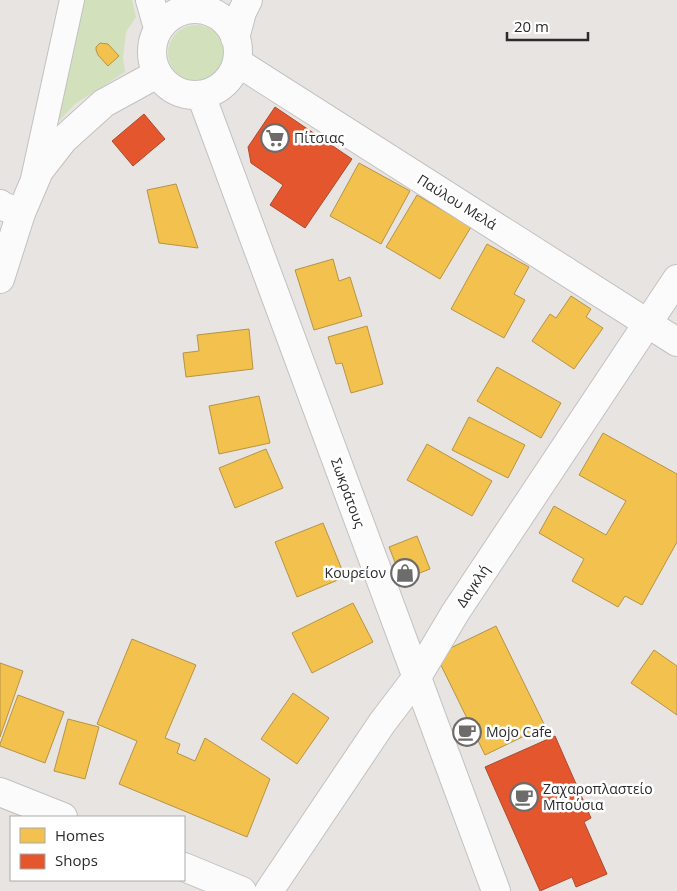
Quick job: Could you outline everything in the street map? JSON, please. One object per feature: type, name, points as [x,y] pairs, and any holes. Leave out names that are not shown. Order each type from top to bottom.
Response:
[{"type":"street","points":[[0,279],[17,203],[72,0]]},
{"type":"street","points":[[150,0],[158,28]]},
{"type":"street","points":[[232,0],[192,7],[176,13],[158,28],[153,39],[152,63],[157,74],[165,84],[176,91],[188,95],[201,95],[213,91],[224,84],[232,74],[242,12],[248,0]]},
{"type":"street","points":[[192,7],[211,12],[222,18],[230,28],[236,50]]},
{"type":"street","name":"Παύλου Μελά","points":[[236,50],[677,342]]},
{"type":"street","points":[[17,203],[64,139],[104,103],[157,74]]},
{"type":"street","name":"Σωκράτους","points":[[201,95],[496,891]]},
{"type":"street","name":"Δαγκλή","points":[[269,891],[382,723],[417,677],[455,614],[677,280]]},
{"type":"street","points":[[0,792],[60,816]]},
{"type":"street","points":[[185,867],[242,891]]},
{"type":"green space","points":[[78,0],[132,0],[136,17],[126,32],[123,58],[125,72],[75,104],[51,129]]},
{"type":"green space","points":[[196,25],[207,27],[216,33],[222,42],[224,53],[222,64],[216,73],[207,79],[196,81],[185,79],[176,73],[170,64],[168,53],[170,42],[176,33],[185,27]]},
{"type":"building: Homes","points":[[100,43],[108,44],[119,56],[108,66],[96,50]]},
{"type":"building: Homes","points":[[359,163],[410,191],[381,244],[330,216]]},
{"type":"building: Homes","points":[[176,184],[198,248],[159,243],[147,190]]},
{"type":"building: Homes","points":[[417,195],[471,227],[440,279],[386,247]]},
{"type":"building: Homes","points":[[487,244],[529,267],[514,294],[525,300],[504,338],[451,309]]},
{"type":"building: Homes","points":[[333,259],[339,281],[350,277],[362,316],[314,330],[295,270]]},
{"type":"building: Homes","points":[[571,296],[591,309],[586,317],[603,328],[574,369],[532,341],[550,314],[556,318]]},
{"type":"building: Homes","points":[[367,326],[383,384],[351,393],[342,363],[336,364],[328,337]]},
{"type":"building: Homes","points":[[249,329],[253,369],[186,377],[183,353],[199,351],[197,335]]},
{"type":"building: Homes","points":[[497,367],[561,403],[541,438],[477,401]]},
{"type":"building: Homes","points":[[259,396],[270,443],[219,454],[209,406]]},
{"type":"building: Homes","points":[[469,417],[525,445],[508,478],[452,450]]},
{"type":"building: Homes","points":[[603,433],[677,474],[677,542],[642,605],[625,596],[618,607],[572,581],[584,559],[539,533],[554,506],[606,535],[626,501],[579,475]]},
{"type":"building: Homes","points":[[427,444],[492,481],[472,516],[407,480]]},
{"type":"building: Homes","points":[[266,449],[283,488],[235,508],[219,468]]},
{"type":"building: Homes","points":[[323,523],[345,577],[297,597],[275,542]]},
{"type":"building: Homes","points":[[417,536],[430,569],[402,580],[389,547]]},
{"type":"building: Homes","points":[[353,603],[373,642],[312,673],[292,633]]},
{"type":"building: Homes","points":[[496,626],[545,726],[485,755],[436,655]]},
{"type":"building: Homes","points":[[132,639],[196,665],[165,738],[180,744],[177,753],[195,761],[205,738],[270,779],[247,837],[119,784],[137,741],[97,724]]},
{"type":"building: Homes","points":[[654,650],[677,666],[677,715],[631,683]]},
{"type":"building: Homes","points":[[0,663],[23,671],[0,737]]},
{"type":"building: Homes","points":[[293,693],[329,718],[297,764],[261,739]]},
{"type":"building: Homes","points":[[18,695],[64,712],[45,763],[0,746]]},
{"type":"building: Homes","points":[[68,719],[99,727],[85,779],[54,771]]},
{"type":"building: Shops","points":[[275,107],[352,159],[305,228],[270,205],[283,185],[251,163],[248,147]]},
{"type":"building: Shops","points":[[144,114],[165,139],[133,166],[112,141]]},
{"type":"building: Shops","points":[[555,736],[591,818],[584,822],[607,874],[576,887],[572,877],[540,891],[485,767]]},
{"type":"place","name":"Πίτσιας","points":[[275,138]]},
{"type":"place","name":"Κουρείον","points":[[405,573]]},
{"type":"place","name":"Mojo Cafe","points":[[467,732]]},
{"type":"place","name":"Ζαχαροπλαστείο Μπούσια","points":[[524,797]]}]
